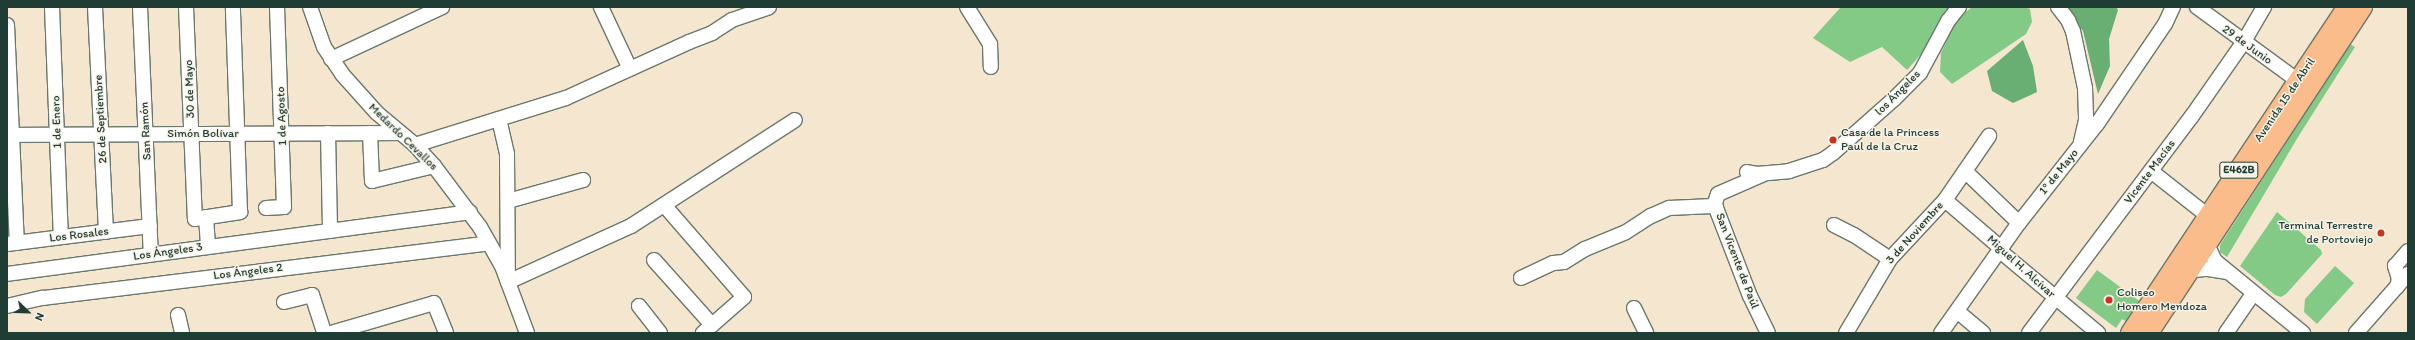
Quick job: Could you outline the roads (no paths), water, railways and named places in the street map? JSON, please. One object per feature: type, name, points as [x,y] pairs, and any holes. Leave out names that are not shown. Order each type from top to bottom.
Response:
[{"type":"main road","name":"Avenida 15 de Abril","points":[[2130,333],[2346,7]]},
{"type":"main road","name":"Avenida 15 de Abril","points":[[2149,333],[2363,7]]},
{"type":"street","name":"1 de Enero","points":[[52,7],[61,237]]},
{"type":"street","name":"26 de Septiembre","points":[[95,7],[106,232]]},
{"type":"street","name":"San Ramón","points":[[140,7],[151,254]]},
{"type":"street","name":"30 de Mayo","points":[[186,7],[192,134],[200,218],[208,246]]},
{"type":"street","points":[[200,218],[240,212],[239,134],[234,7]]},
{"type":"street","name":"1 de Agosto","points":[[266,208],[284,207],[277,7]]},
{"type":"street","name":"Medardo Cevallos","points":[[310,7],[317,32],[331,58],[356,91],[399,133],[415,145],[434,166],[470,212],[489,243],[508,282],[527,333]]},
{"type":"street","points":[[331,58],[420,12],[442,7]]},
{"type":"street","points":[[601,7],[630,69]]},
{"type":"street","points":[[415,145],[566,98],[689,42],[712,34],[732,20],[769,7]]},
{"type":"street","points":[[967,7],[990,44],[991,67]]},
{"type":"street","name":"los Ángeles","points":[[1747,172],[1764,174],[1789,171],[1823,160],[1833,153],[1894,99],[1920,73],[1948,21],[1959,7]]},
{"type":"street","points":[[2058,7],[2068,20],[2072,31],[2085,88],[2086,120],[2081,145]]},
{"type":"street","name":"1º de Mayo","points":[[1941,333],[2019,223],[2081,145],[2152,43],[2173,7]]},
{"type":"street","name":"29 de Junio","points":[[2197,7],[2298,81]]},
{"type":"street","name":"Vicente Macías","points":[[2029,333],[2151,171],[2243,42],[2264,7]]},
{"type":"street","points":[[7,25],[12,244]]},
{"type":"street","points":[[499,119],[507,154],[508,282],[631,226],[795,120]]},
{"type":"street","points":[[328,133],[330,231]]},
{"type":"street","points":[[370,133],[372,181],[434,166]]},
{"type":"street","name":"Simón Bolívar","points":[[9,135],[399,133]]},
{"type":"street","name":"3 de Noviembre","points":[[1846,333],[1890,259],[1945,200],[1989,136]]},
{"type":"street","points":[[1965,171],[2019,223]]},
{"type":"street","points":[[2151,171],[2208,216],[2207,244],[2215,261],[2226,272],[2303,333]]},
{"type":"street","points":[[1715,207],[1718,194],[1764,174]]},
{"type":"street","points":[[508,201],[583,180]]},
{"type":"street","name":"Miguel H. Alcívar","points":[[1945,200],[2055,298],[2098,333]]},
{"type":"street","points":[[654,260],[707,329],[744,297],[664,205]]},
{"type":"street","name":"San Vicente de Paúl","points":[[1521,278],[1554,263],[1564,262],[1585,249],[1626,232],[1651,216],[1669,208],[1715,207],[1750,296],[1768,333]]},
{"type":"street","name":"Los Ángeles 3","points":[[7,274],[470,212]]},
{"type":"street","points":[[1834,225],[1854,234],[1890,259]]},
{"type":"street","name":"Los Rosales","points":[[12,244],[150,226]]},
{"type":"street","name":"Los Ángeles 2","points":[[7,306],[43,298],[489,243]]},
{"type":"street","points":[[2398,287],[2399,279],[2395,266],[2408,251]]},
{"type":"street","points":[[2165,279],[2176,273],[2190,270],[2208,269],[2226,272]]},
{"type":"street","points":[[2356,333],[2408,274]]},
{"type":"street","points":[[2226,333],[2253,294]]},
{"type":"street","points":[[284,302],[312,295],[324,333]]},
{"type":"street","points":[[331,333],[434,303],[446,333]]},
{"type":"street","points":[[639,306],[660,333]]},
{"type":"street","points":[[1634,308],[1646,333]]},
{"type":"street","points":[[1957,311],[1983,333]]},
{"type":"street","points":[[178,315],[182,333]]},
{"type":"place","name":"Casa de la Princess Paul de la Cruz","points":[[1833,140]]},
{"type":"place","name":"Terminal Terrestre de Portoviejo","points":[[2381,233]]},
{"type":"place","name":"Coliseo Homero Mendoza","points":[[2109,300]]}]
